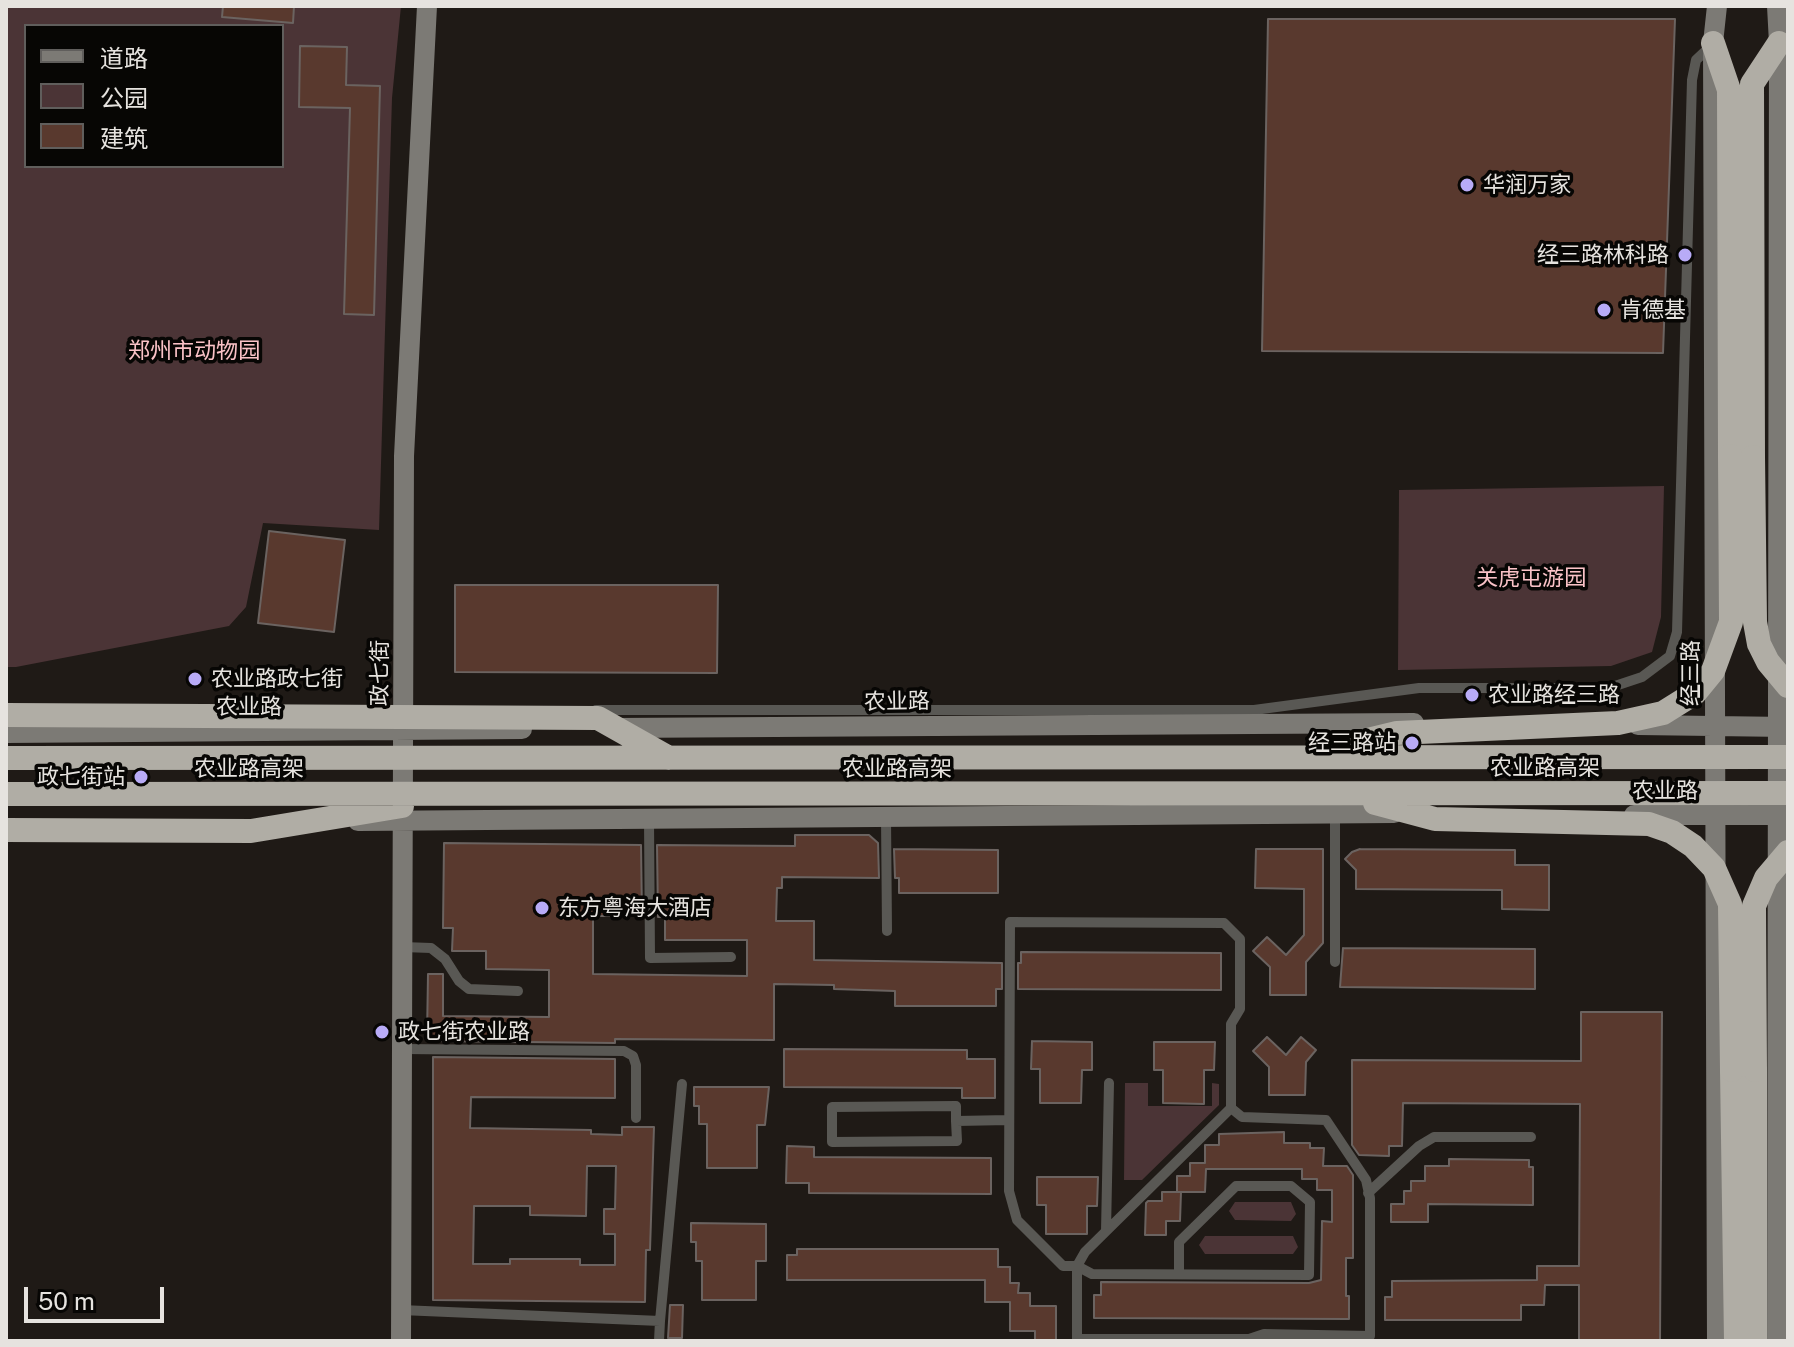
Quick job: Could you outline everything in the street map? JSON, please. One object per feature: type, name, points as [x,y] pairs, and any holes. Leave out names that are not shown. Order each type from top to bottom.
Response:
[{"type":"highway","points":[[1713,43],[1729,90],[1742,456],[1755,622],[1763,653],[1788,686]]},
{"type":"highway","points":[[1324,758],[1368,740],[1397,733],[1618,723],[1663,713],[1695,693],[1713,671],[1731,622],[1742,456],[1752,84],[1779,43]]},
{"type":"highway","points":[[6,715],[598,718],[671,759]]},
{"type":"highway","name":"农业路高架","points":[[6,758],[1788,757]]},
{"type":"highway","name":"农业路高架","points":[[6,794],[473,795],[1338,804],[1788,793]]},
{"type":"highway","points":[[6,830],[251,831],[473,795]]},
{"type":"highway","points":[[1338,804],[1435,819],[1649,824],[1672,832],[1693,846],[1714,868],[1730,904],[1763,1071],[1736,1341]]},
{"type":"highway","points":[[1755,1341],[1763,1071],[1754,906],[1766,878],[1788,852]]},
{"type":"street","name":"政七街","points":[[401,1341],[404,456],[427,6]]},
{"type":"street","name":"经三路","points":[[1717,6],[1713,43],[1717,1341]]},
{"type":"street","points":[[1777,6],[1783,992],[1763,1071],[1782,1171],[1777,1341]]},
{"type":"street","name":"农业路","points":[[6,733],[404,720],[1315,722],[1783,727]]},
{"type":"street","name":"农业路","points":[[6,819],[404,821],[886,817],[1338,804],[1783,815]]},
{"type":"lane","points":[[404,720],[1254,710],[1419,688],[1609,688],[1642,677],[1670,656],[1677,632],[1692,80],[1696,60],[1713,43]]},
{"type":"lane","points":[[1335,962],[1338,804]]},
{"type":"lane","points":[[886,817],[887,931]]},
{"type":"lane","points":[[649,819],[650,958],[731,957]]},
{"type":"lane","points":[[1179,1274],[1179,1242],[1236,1186],[1291,1186],[1310,1202],[1309,1275],[1092,1274],[1077,1266],[1063,1266],[1017,1220],[1009,1191],[1010,922],[1224,923],[1240,939],[1240,1009],[1231,1024],[1231,1108],[1085,1252],[1077,1266],[1077,1340],[1249,1339],[1264,1334],[1370,1336],[1366,1180],[1326,1120],[1242,1117],[1231,1108]]},
{"type":"lane","points":[[403,947],[431,948],[445,959],[459,981],[469,989],[518,991]]},
{"type":"lane","points":[[402,1049],[624,1051],[633,1056],[636,1065],[636,1118]]},
{"type":"lane","points":[[1106,1231],[1109,1083]]},
{"type":"lane","points":[[659,1341],[682,1084]]},
{"type":"lane","points":[[956,1106],[956,1121],[957,1141],[832,1142],[832,1107],[956,1106]]},
{"type":"lane","points":[[956,1121],[1009,1120]]},
{"type":"lane","points":[[1368,1193],[1419,1146],[1434,1137],[1531,1137]]},
{"type":"lane","points":[[401,1310],[660,1321]]},
{"type":"green space","name":"郑州市动物园","points":[[6,6],[401,6],[392,98],[379,530],[263,523],[246,607],[229,626],[6,667]]},
{"type":"green space","name":"关虎屯游园","points":[[1664,486],[1661,617],[1652,652],[1611,666],[1398,670],[1399,490]]},
{"type":"green space","points":[[1125,1083],[1148,1083],[1148,1106],[1212,1106],[1212,1083],[1219,1084],[1219,1105],[1142,1180],[1124,1180]]},
{"type":"green space","points":[[1235,1202],[1291,1202],[1296,1214],[1291,1221],[1235,1220],[1229,1211]]},
{"type":"green space","points":[[1205,1236],[1293,1236],[1298,1247],[1293,1254],[1205,1254],[1199,1245]]},
{"type":"building","points":[[223,6],[294,6],[293,23],[222,17]]},
{"type":"building","name":"华润万家","points":[[1268,19],[1675,19],[1663,353],[1262,351]]},
{"type":"building","points":[[300,46],[347,47],[346,85],[380,86],[374,315],[344,314],[350,108],[299,107]]},
{"type":"building","points":[[269,531],[345,540],[334,632],[258,623]]},
{"type":"building","points":[[455,585],[718,585],[717,673],[455,672]]},
{"type":"building","points":[[795,835],[869,835],[878,843],[879,878],[782,877],[782,888],[777,888],[776,921],[814,921],[814,960],[1002,963],[1002,989],[996,989],[996,1006],[895,1006],[895,991],[834,989],[834,985],[774,984],[774,1040],[615,1039],[615,1043],[434,1041],[434,1037],[427,1037],[428,974],[443,974],[443,1016],[549,1017],[549,970],[486,969],[486,951],[452,951],[453,928],[443,928],[444,843],[641,845],[642,916],[593,916],[593,974],[747,976],[747,940],[665,940],[665,917],[658,917],[657,845],[795,846]]},
{"type":"building","points":[[894,849],[998,850],[998,893],[899,893]]},
{"type":"building","points":[[1256,849],[1323,849],[1323,943],[1306,962],[1306,995],[1270,995],[1270,967],[1253,951],[1267,937],[1286,955],[1304,935],[1304,889],[1255,888]]},
{"type":"building","points":[[1360,849],[1515,850],[1515,865],[1549,865],[1549,910],[1502,909],[1502,890],[1356,889],[1356,870],[1345,859]]},
{"type":"building","points":[[1343,948],[1535,949],[1535,989],[1340,987]]},
{"type":"building","points":[[1021,952],[1221,953],[1221,990],[1018,989]]},
{"type":"building","points":[[1581,1012],[1662,1012],[1660,1341],[1579,1341],[1579,1285],[1545,1285],[1544,1305],[1521,1305],[1521,1320],[1385,1320],[1385,1297],[1392,1297],[1392,1281],[1537,1280],[1537,1266],[1579,1266],[1580,1104],[1403,1103],[1402,1146],[1389,1146],[1389,1156],[1359,1155],[1352,1145],[1352,1060],[1581,1061]]},
{"type":"building","points":[[1267,1037],[1286,1055],[1301,1037],[1316,1050],[1306,1062],[1305,1095],[1269,1095],[1269,1067],[1253,1051]]},
{"type":"building","points":[[1032,1041],[1092,1042],[1092,1070],[1082,1070],[1081,1103],[1040,1103],[1040,1069],[1031,1069]]},
{"type":"building","points":[[1154,1042],[1215,1042],[1214,1070],[1204,1070],[1204,1104],[1163,1103],[1163,1070],[1154,1070]]},
{"type":"building","points":[[784,1049],[967,1050],[967,1059],[995,1059],[995,1098],[962,1098],[962,1088],[784,1087]]},
{"type":"building","points":[[433,1057],[615,1059],[615,1098],[471,1097],[470,1128],[591,1130],[591,1134],[622,1135],[622,1127],[654,1127],[645,1302],[433,1300]],"holes":[[[587,1166],[616,1166],[615,1209],[604,1209],[604,1234],[615,1234],[615,1265],[580,1265],[580,1259],[510,1259],[510,1264],[473,1264],[474,1206],[530,1206],[530,1215],[586,1216]]]},
{"type":"building","points":[[694,1087],[769,1087],[765,1125],[757,1125],[757,1168],[707,1168],[707,1124],[699,1124],[699,1106],[694,1106]]},
{"type":"building","points":[[1284,1132],[1284,1143],[1310,1143],[1310,1148],[1324,1148],[1323,1166],[1347,1166],[1353,1175],[1353,1258],[1346,1258],[1349,1319],[1094,1318],[1094,1295],[1101,1295],[1101,1282],[1309,1283],[1321,1280],[1322,1221],[1332,1222],[1332,1190],[1317,1190],[1317,1179],[1302,1179],[1302,1169],[1206,1169],[1205,1192],[1177,1192],[1177,1176],[1190,1176],[1190,1163],[1205,1163],[1205,1145],[1219,1145],[1219,1134]]},
{"type":"building","points":[[787,1146],[814,1147],[814,1157],[991,1158],[991,1194],[809,1193],[809,1183],[786,1183]]},
{"type":"building","points":[[1449,1159],[1529,1160],[1529,1167],[1533,1167],[1533,1205],[1428,1204],[1428,1222],[1391,1222],[1391,1204],[1404,1204],[1404,1191],[1411,1191],[1411,1181],[1425,1181],[1425,1166],[1449,1166]]},
{"type":"building","points":[[1037,1177],[1098,1177],[1097,1206],[1087,1206],[1087,1234],[1046,1234],[1046,1205],[1037,1205]]},
{"type":"building","points":[[1162,1192],[1181,1192],[1180,1221],[1166,1221],[1166,1235],[1145,1235],[1146,1203],[1162,1201]]},
{"type":"building","points":[[691,1223],[766,1224],[766,1261],[756,1261],[756,1300],[702,1300],[702,1261],[696,1261],[696,1242],[691,1242]]},
{"type":"building","points":[[797,1249],[998,1249],[998,1267],[1010,1267],[1010,1283],[1019,1283],[1018,1293],[1030,1293],[1030,1306],[1056,1306],[1056,1341],[1035,1341],[1035,1331],[1010,1331],[1010,1302],[985,1302],[985,1280],[787,1280],[787,1255],[797,1255]]},
{"type":"building","points":[[670,1305],[683,1305],[682,1338],[668,1338]]},
{"type":"place","name":"华润万家","points":[[1467,185]]},
{"type":"place","name":"经三路林科路","points":[[1685,255]]},
{"type":"place","name":"肯德基","points":[[1604,310]]},
{"type":"place","name":"农业路政七街","points":[[195,679]]},
{"type":"place","name":"农业路经三路","points":[[1472,695]]},
{"type":"place","name":"经三路站","points":[[1412,743]]},
{"type":"place","name":"政七街站","points":[[141,777]]},
{"type":"place","name":"东方粤海大酒店","points":[[542,908]]},
{"type":"place","name":"政七街农业路","points":[[382,1032]]}]
